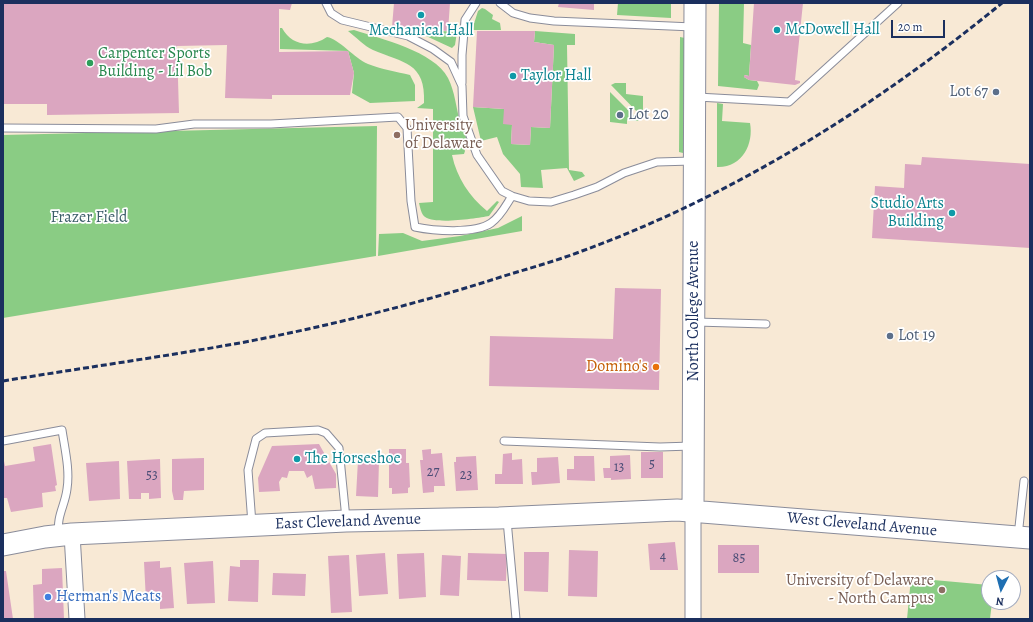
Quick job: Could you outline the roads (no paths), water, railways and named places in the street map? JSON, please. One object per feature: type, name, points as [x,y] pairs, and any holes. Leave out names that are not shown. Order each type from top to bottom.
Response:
[{"type":"main road","name":"North College Avenue","points":[[693,511],[695,3]]},
{"type":"main road","name":"East Cleveland Avenue","points":[[3,545],[65,534],[346,521],[507,518],[653,511],[693,511]]},
{"type":"main road","name":"West Cleveland Avenue","points":[[693,511],[1024,538]]},
{"type":"street","name":"North College Avenue","points":[[693,511],[693,619]]},
{"type":"street","points":[[65,534],[77,619]]},
{"type":"lane","points":[[326,3],[331,13],[342,20],[408,36],[433,48],[451,62],[462,86]]},
{"type":"lane","points":[[476,3],[465,20],[462,55],[463,116],[477,155],[502,191],[512,196],[529,201],[551,202],[574,196],[624,173],[657,162],[695,161]]},
{"type":"lane","points":[[500,3],[514,13],[530,18],[554,21],[695,26]]},
{"type":"lane","points":[[695,97],[788,102],[898,3]]},
{"type":"lane","points":[[3,128],[156,129],[194,124],[271,124],[398,117],[407,128],[411,201],[415,227],[447,232],[478,227],[491,223],[500,214],[512,196]]},
{"type":"lane","points":[[694,322],[766,324]]},
{"type":"lane","points":[[3,441],[62,430],[68,475],[67,491],[57,524],[65,534]]},
{"type":"lane","points":[[253,525],[248,470],[256,439],[265,433],[318,430],[326,433],[339,448],[346,521]]},
{"type":"lane","points":[[504,442],[660,447],[694,446]]},
{"type":"lane","points":[[1024,481],[1024,538]]},
{"type":"lane","points":[[507,518],[516,619]]},
{"type":"railway","points":[[3,381],[240,343],[307,329],[373,314],[439,296],[582,251],[639,228],[694,203],[749,175],[802,145],[905,77],[1002,3]]},
{"type":"place","name":"Mechanical Hall","points":[[421,15]]},
{"type":"place","name":"McDowell Hall","points":[[777,30]]},
{"type":"place","name":"Carpenter Sports Building - Lil Bob","points":[[90,63]]},
{"type":"place","name":"Taylor Hall","points":[[513,76]]},
{"type":"place","name":"Lot 67","points":[[996,92]]},
{"type":"place","name":"Lot 20","points":[[620,115]]},
{"type":"place","name":"University of Delaware","points":[[397,135]]},
{"type":"place","name":"Studio Arts Building","points":[[952,213]]},
{"type":"place","name":"Lot 19","points":[[890,336]]},
{"type":"place","name":"Domino's","points":[[656,367]]},
{"type":"place","name":"The Horseshoe","points":[[297,459]]},
{"type":"place","name":"University of Delaware - North Campus","points":[[942,590]]},
{"type":"place","name":"Herman's Meats","points":[[48,597]]},
{"type":"park label","name":"Frazer Field","points":[[89,218]]}]
